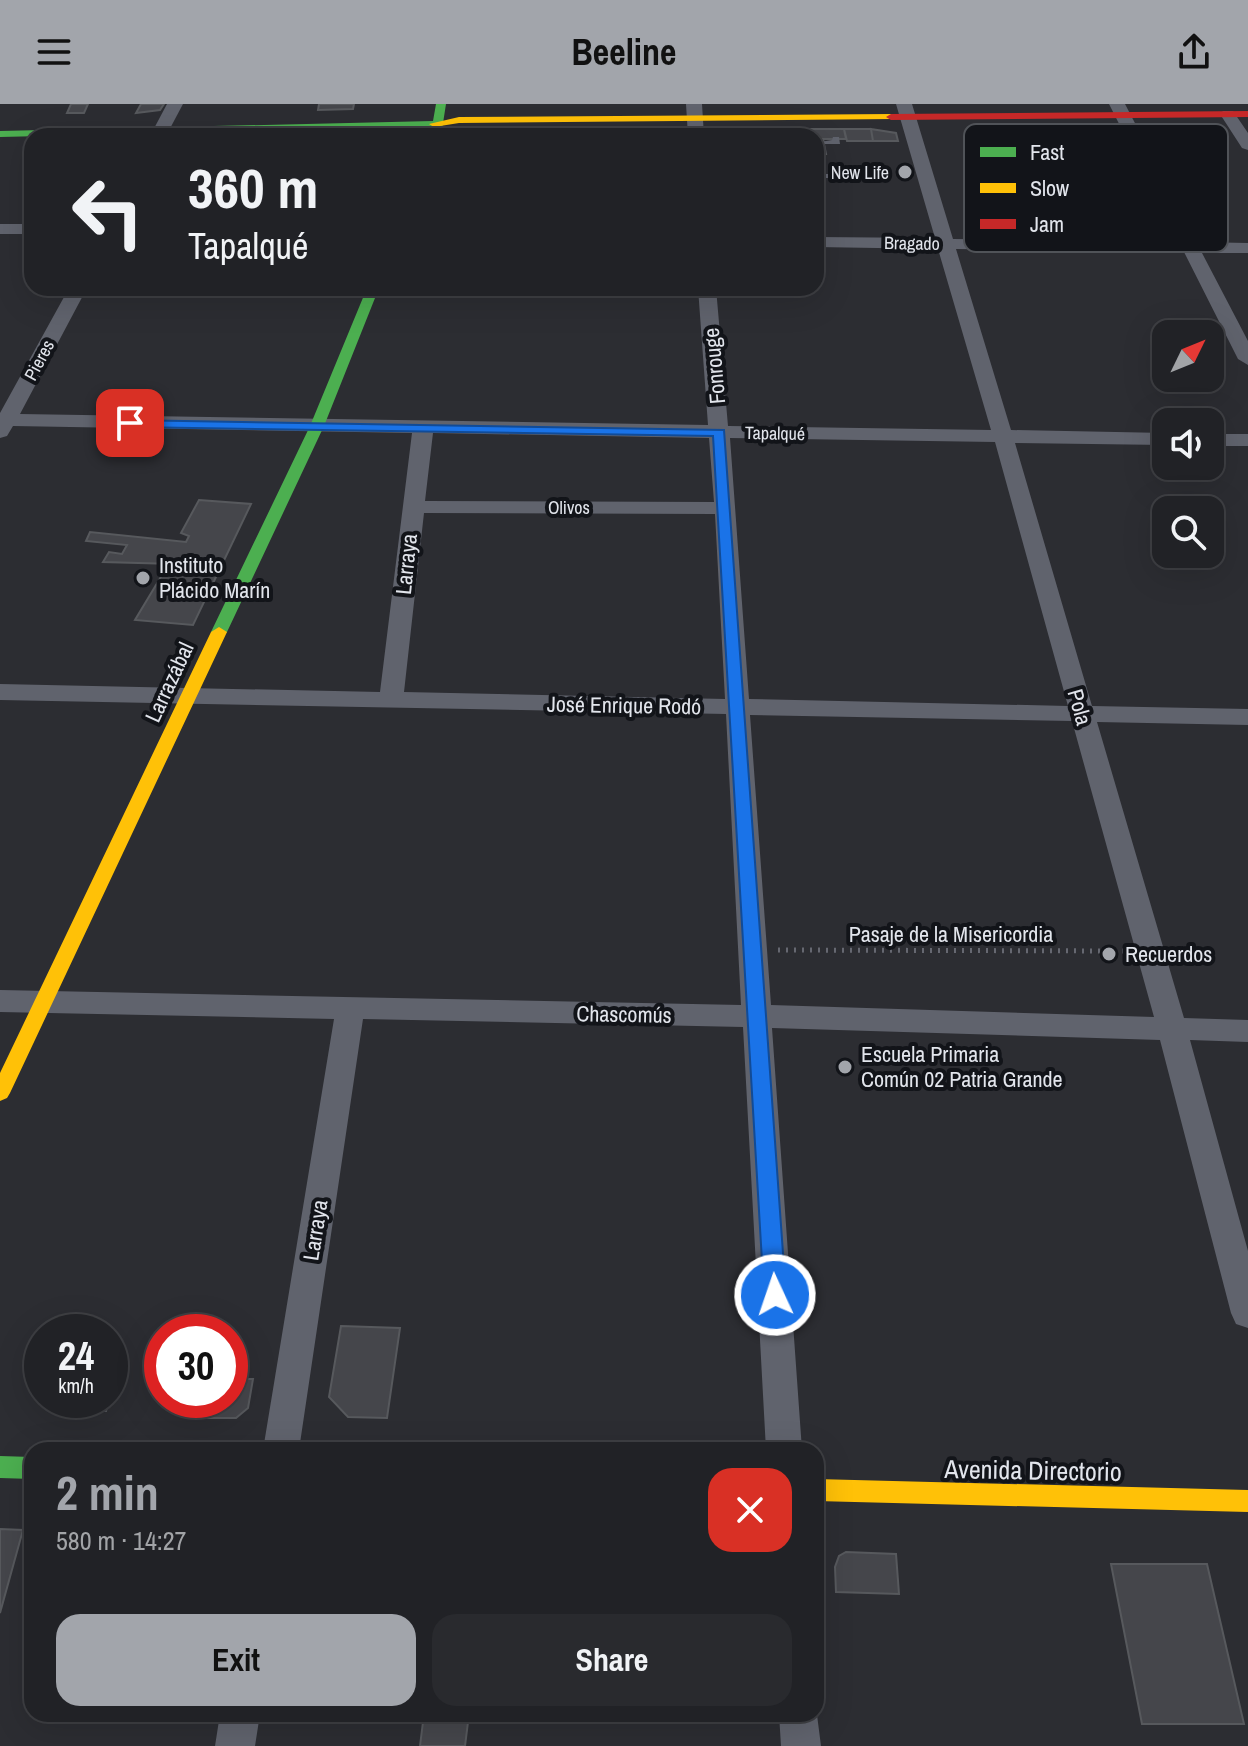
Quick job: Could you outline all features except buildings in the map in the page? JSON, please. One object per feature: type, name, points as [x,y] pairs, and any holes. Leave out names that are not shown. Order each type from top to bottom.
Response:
[{"type":"main road","points":[[824,128],[905,110],[1120,109],[1248,114]]},
{"type":"main road","points":[[0,123],[415,118],[695,119],[786,128]]},
{"type":"main road","points":[[90,128],[165,123]]},
{"type":"main road","points":[[0,134],[24,132]]},
{"type":"main road","name":"Larrazábal","points":[[0,1093],[317,426],[370,296]]},
{"type":"main road","points":[[0,1467],[24,1468]]},
{"type":"main road","name":"Avenida Directorio","points":[[824,1490],[1248,1501]]},
{"type":"street","name":"Pola","points":[[905,110],[1003,436],[1172,1029],[1248,1313]]},
{"type":"street","points":[[1228,114],[1248,145]]},
{"type":"street","points":[[0,229],[24,229]]},
{"type":"street","name":"Bragado","points":[[824,242],[964,244]]},
{"type":"street","points":[[1192,252],[1248,359]]},
{"type":"street","name":"Pieres","points":[[2,424],[74,296]]},
{"type":"street","name":"Fonrouge","points":[[708,296],[725,508],[784,1442]]},
{"type":"street","points":[[1228,320],[1248,320]]},
{"type":"street","name":"Tapalqué","points":[[2,424],[1152,439]]},
{"type":"street","name":"Larraya","points":[[391,700],[423,429]]},
{"type":"street","points":[[1224,440],[1248,440]]},
{"type":"street","name":"Olivos","points":[[412,507],[725,508]]},
{"type":"street","name":"José Enrique Rodó","points":[[0,692],[1248,717]]},
{"type":"street","name":"Chascomús","points":[[0,1001],[758,1016],[1248,1031]]},
{"type":"street","name":"Larraya","points":[[282,1442],[350,1009]]},
{"type":"street","points":[[235,1746],[239,1722]]},
{"type":"street","points":[[800,1722],[801,1746]]},
{"type":"lane","points":[[824,142],[837,142],[834,128]]},
{"type":"lane","points":[[824,176],[845,176]]},
{"type":"path","name":"Pasaje de la Misericordia","points":[[753,950],[1149,951]]},
{"type":"traffic: fast","points":[[437,128],[441,104]]},
{"type":"traffic: fast","points":[[260,128],[434,124]]},
{"type":"traffic: fast","points":[[0,134],[24,133]]},
{"type":"traffic: fast","points":[[219,632],[317,426],[370,296]]},
{"type":"traffic: fast","points":[[0,1467],[24,1468]]},
{"type":"traffic: slow","points":[[434,124],[459,120],[891,117]]},
{"type":"traffic: slow","points":[[0,1093],[219,632]]},
{"type":"traffic: slow","points":[[824,1490],[1248,1501]]},
{"type":"traffic: jam","points":[[891,117],[1248,114]]},
{"type":"place","name":"New Life","points":[[905,172]]},
{"type":"place","name":"Instituto Plácido Marín","points":[[143,578]]},
{"type":"place","name":"Recuerdos","points":[[1109,954]]},
{"type":"place","name":"Escuela Primaria Común 02 Patria Grande","points":[[845,1067]]},
{"type":"route","points":[[130,423],[719,432],[775,1295]]}]
